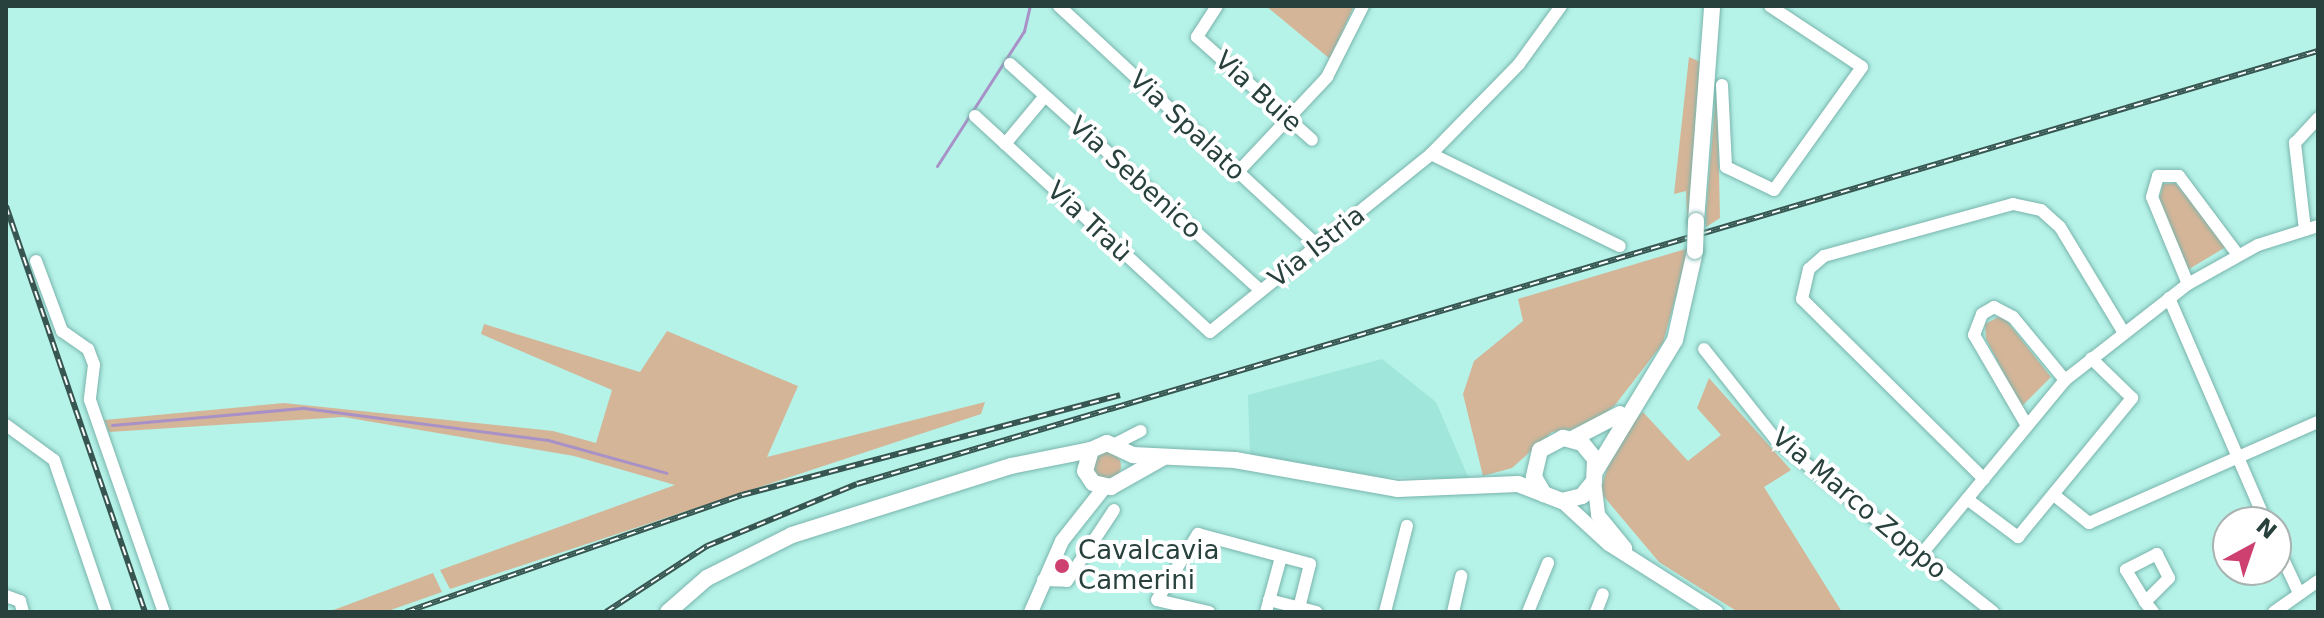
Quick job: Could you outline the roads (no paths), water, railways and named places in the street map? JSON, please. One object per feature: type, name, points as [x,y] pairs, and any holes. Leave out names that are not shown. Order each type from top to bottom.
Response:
[{"type":"main road","points":[[673,610],[707,578],[792,535],[1049,459],[1091,450],[1119,449],[1162,458],[1235,460],[1398,489],[1518,484],[1562,501],[1582,496],[1630,406],[1675,340],[1695,251],[1712,6]]},
{"type":"main road","points":[[1489,486],[1535,457],[1546,444],[1593,434],[1630,406]]},
{"type":"main road","points":[[1572,439],[1589,450],[1595,475]]},
{"type":"main road","points":[[1119,449],[1127,473]]},
{"type":"main road","points":[[1086,475],[1091,450]]},
{"type":"main road","points":[[1535,457],[1534,477],[1544,494]]},
{"type":"main road","points":[[1049,459],[1086,475],[1104,488],[1127,473],[1162,458]]},
{"type":"street","name":"Via Spalato","points":[[1059,6],[1316,244]]},
{"type":"street","name":"Via Buie","points":[[1217,6],[1197,37],[1312,140]]},
{"type":"street","points":[[1237,173],[1344,54],[1363,6]]},
{"type":"street","name":"Via Istria","points":[[1202,328],[1218,329],[1316,244],[1431,154],[1519,64],[1561,6]]},
{"type":"street","points":[[1722,85],[1726,167],[1774,190],[1862,67],[1770,6]]},
{"type":"street","name":"Via Sebenico","points":[[1010,64],[1261,291]]},
{"type":"street","points":[[1005,144],[1045,96]]},
{"type":"street","name":"Via Traù","points":[[975,116],[1202,328]]},
{"type":"street","points":[[1920,556],[2026,424],[2065,380],[2091,358],[2188,284],[2238,255],[2312,228],[2295,143],[2318,118]]},
{"type":"street","points":[[1431,154],[1620,246]]},
{"type":"street","points":[[2188,284],[2152,197],[2158,176],[2179,176],[2238,255]]},
{"type":"street","points":[[1984,479],[1802,299],[1809,269],[1824,256],[2013,204],[2041,210],[2060,227],[2124,333]]},
{"type":"street","points":[[36,261],[62,331],[91,357],[90,400],[164,612]]},
{"type":"street","points":[[2169,298],[2258,506]]},
{"type":"street","points":[[2026,424],[1974,335],[1982,314],[1994,307],[2013,317],[2065,380]]},
{"type":"street","name":"Via Marco Zoppo","points":[[1704,349],[1776,440],[1987,611]]},
{"type":"street","points":[[1967,499],[2018,537],[2132,398],[2091,358]]},
{"type":"street","points":[[2054,495],[2089,523],[2234,454],[2318,422]]},
{"type":"street","points":[[6,425],[54,460],[106,612]]},
{"type":"street","points":[[1119,449],[1141,431]]},
{"type":"street","points":[[1078,515],[1086,475]]},
{"type":"street","points":[[1595,475],[1598,515],[1648,571]]},
{"type":"street","points":[[1031,612],[1043,580],[1078,515],[1104,488]]},
{"type":"street","points":[[1562,501],[1648,571],[1716,612]]},
{"type":"street","points":[[1043,580],[1067,581],[1114,510]]},
{"type":"street","points":[[1385,612],[1407,526]]},
{"type":"street","points":[[1209,612],[1157,600],[1198,534],[1310,564],[1299,608]]},
{"type":"street","points":[[1281,557],[1268,606],[1316,612]]},
{"type":"street","points":[[1528,612],[1548,563]]},
{"type":"street","points":[[1453,612],[1461,576]]},
{"type":"street","points":[[2292,578],[2299,593]]},
{"type":"street","points":[[2274,612],[2318,581]]},
{"type":"street","points":[[1596,612],[1603,594]]},
{"type":"street","points":[[6,596],[20,601],[23,612]]},
{"type":"waterway","points":[[937,166],[1024,31],[1030,6]]},
{"type":"waterway","points":[[112,425],[304,408],[548,440],[667,473]]},
{"type":"railway","points":[[606,612],[707,546],[857,484],[2318,51]]},
{"type":"railway","points":[[6,206],[145,612]]},
{"type":"railway","points":[[406,612],[742,495],[1120,395]]},
{"type":"place","name":"Cavalcavia Camerini","points":[[1062,566]]}]
